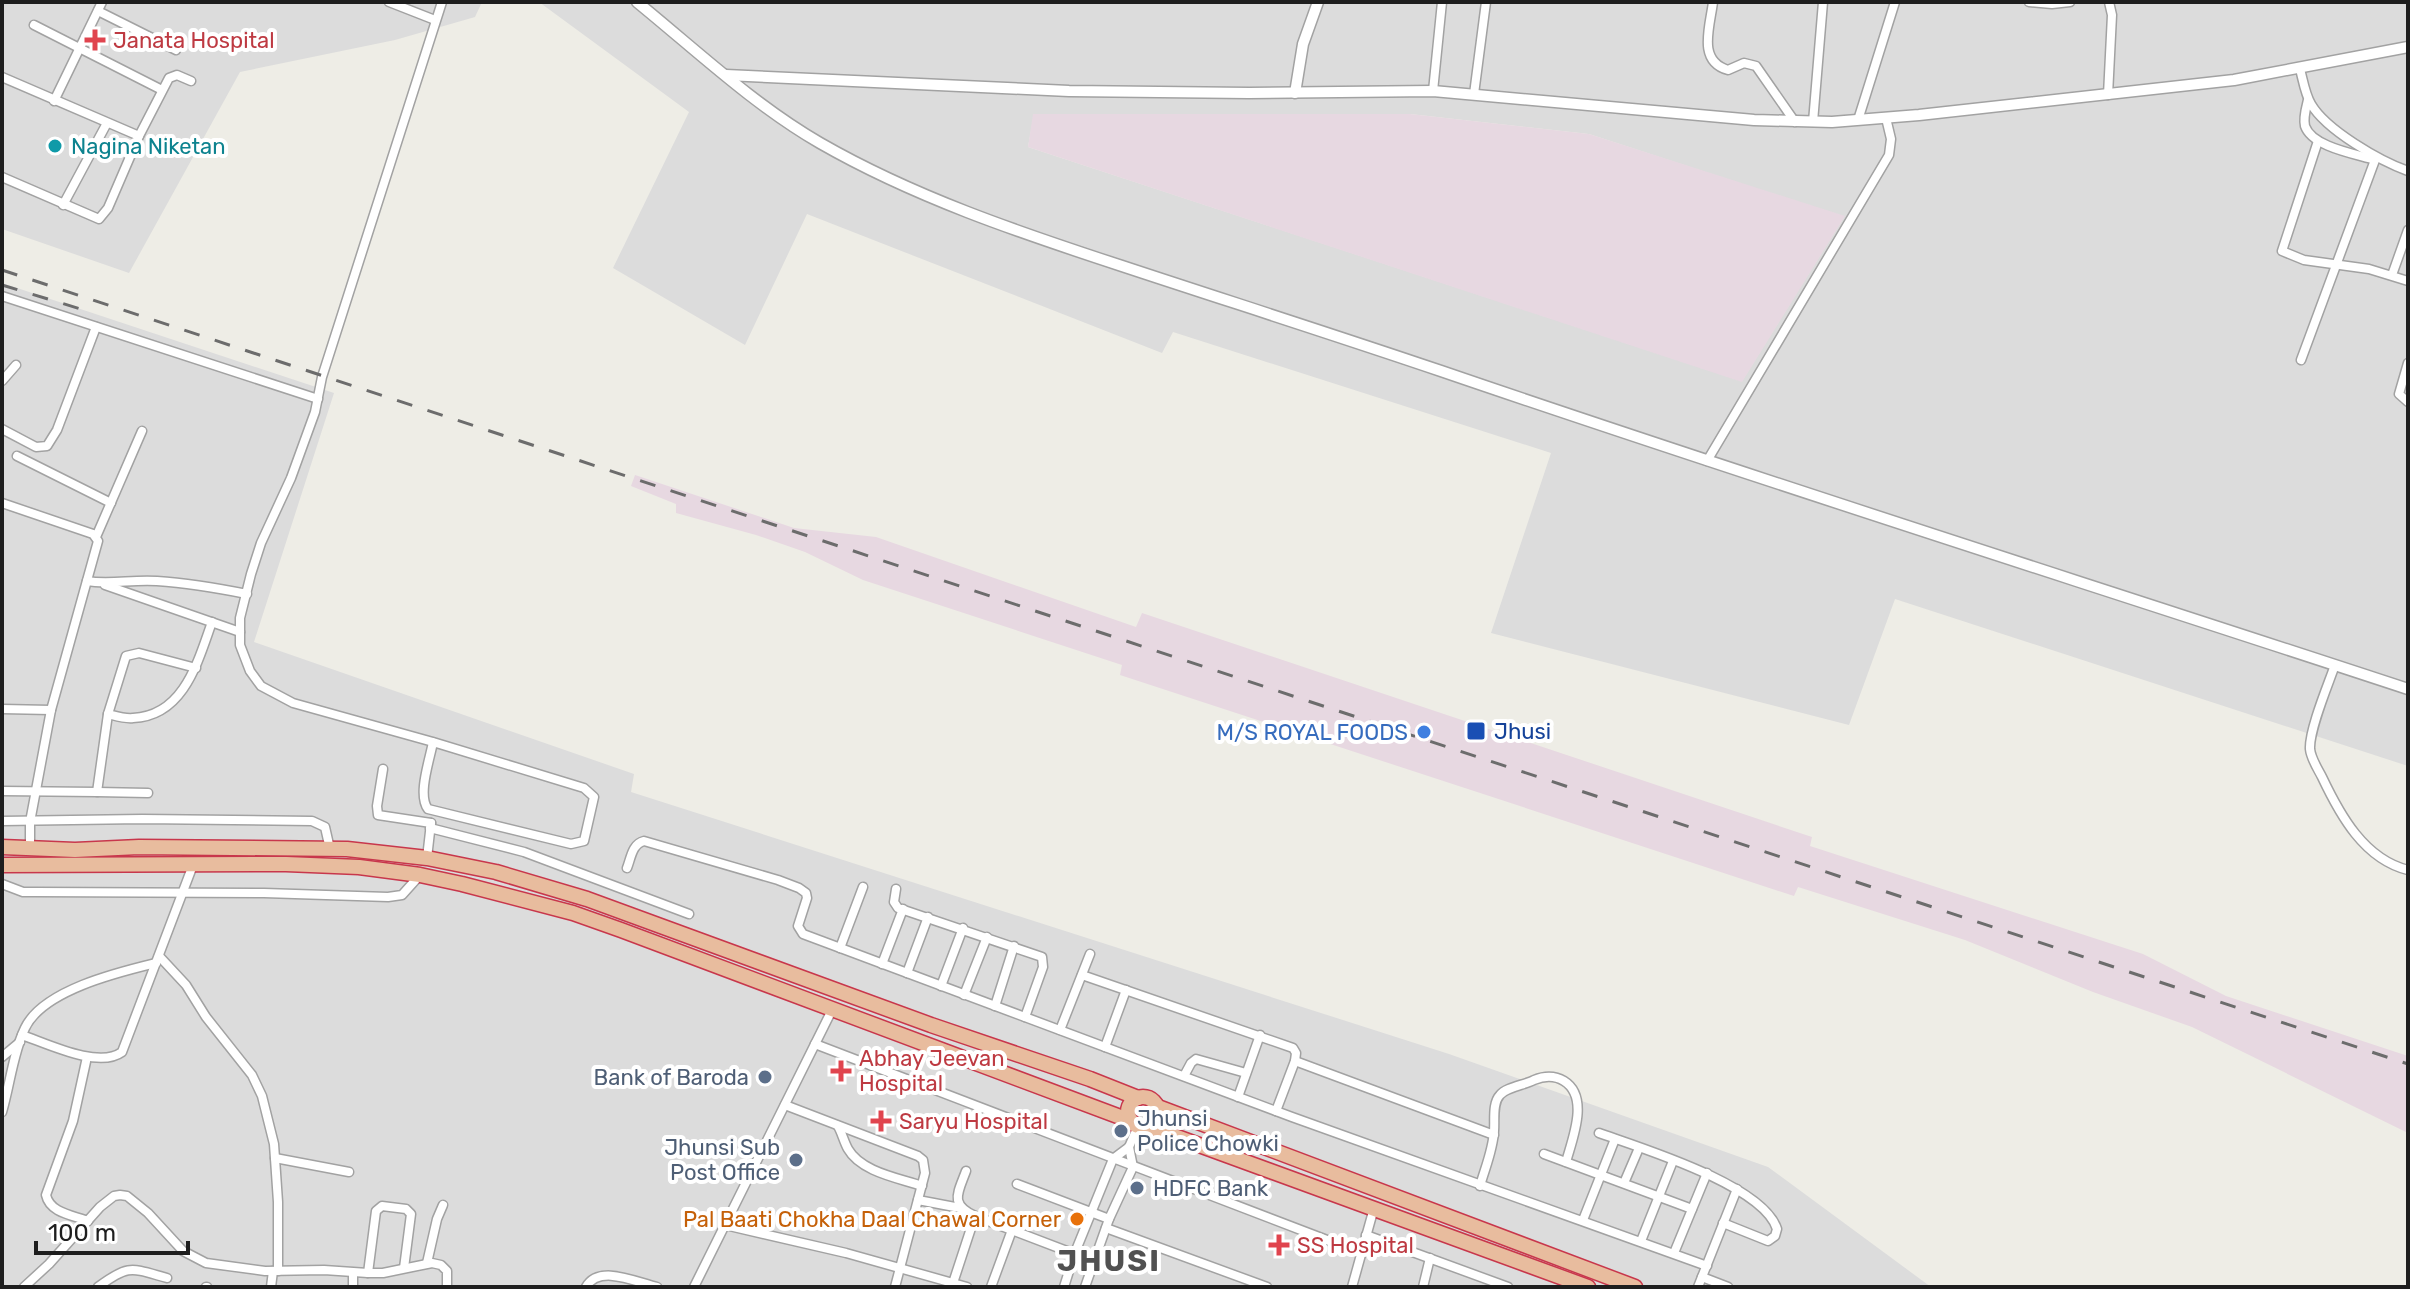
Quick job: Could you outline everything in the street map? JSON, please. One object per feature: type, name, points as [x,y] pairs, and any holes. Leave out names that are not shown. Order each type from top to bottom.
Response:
[{"type":"highway","points":[[2,847],[29,843],[330,843],[369,850],[427,853],[587,899],[1138,1098],[1148,1097],[1158,1107],[1635,1287]]},
{"type":"highway","points":[[2,865],[325,864],[420,875],[573,913],[1374,1208],[1571,1284],[1588,1287]]},
{"type":"highway","points":[[1138,1098],[1129,1107],[1139,1124]]},
{"type":"highway","points":[[1139,1124],[1158,1117],[1158,1107]]},
{"type":"street","points":[[389,2],[435,20]]},
{"type":"street","points":[[433,742],[423,800],[424,805],[433,811],[577,844],[584,841],[594,797],[584,788],[433,742],[293,703],[261,686],[250,671],[240,645],[240,618],[255,558],[287,491],[318,399],[322,377],[442,2]]},
{"type":"street","points":[[637,2],[797,128],[884,176],[960,209],[1707,461],[2408,689]]},
{"type":"street","points":[[1295,93],[1303,44],[1318,2]]},
{"type":"street","points":[[1433,91],[1442,2]]},
{"type":"street","points":[[1474,94],[1486,2]]},
{"type":"street","points":[[1713,2],[1709,58],[1723,69],[1744,63],[1756,66],[1795,122]]},
{"type":"street","points":[[1813,122],[1823,2]]},
{"type":"street","points":[[1858,120],[1895,2]]},
{"type":"street","points":[[2029,2],[2070,2]]},
{"type":"street","points":[[2108,95],[2112,15],[2109,2]]},
{"type":"street","points":[[54,101],[100,6],[176,50]]},
{"type":"street","points":[[34,25],[162,90]]},
{"type":"street","points":[[726,75],[1069,91],[1433,91],[1813,122],[1886,118],[2234,80],[2408,47]]},
{"type":"street","points":[[2300,69],[2308,99],[2319,115],[2389,164]]},
{"type":"street","points":[[2,177],[99,219],[104,216],[139,136],[172,75],[191,81]]},
{"type":"street","points":[[2,77],[139,136]]},
{"type":"street","points":[[2308,99],[2305,124],[2311,136],[2408,171]]},
{"type":"street","points":[[1707,461],[1889,155],[1891,139],[1886,118]]},
{"type":"street","points":[[63,205],[107,123]]},
{"type":"street","points":[[2318,141],[2282,251],[2304,260],[2392,275],[2408,281]]},
{"type":"street","points":[[2301,360],[2375,160]]},
{"type":"street","points":[[2392,275],[2408,230]]},
{"type":"street","points":[[2,296],[318,399]]},
{"type":"street","points":[[2,429],[36,447],[47,446],[57,430],[96,327]]},
{"type":"street","points":[[2408,363],[2399,394],[2408,402]]},
{"type":"street","points":[[2,381],[16,365]]},
{"type":"street","points":[[29,843],[35,792],[51,710],[98,548],[96,537],[142,431]]},
{"type":"street","points":[[17,456],[111,503]]},
{"type":"street","points":[[2,503],[96,537]]},
{"type":"street","points":[[87,581],[102,583],[240,632]]},
{"type":"street","points":[[102,583],[157,581],[247,594]]},
{"type":"street","points":[[108,714],[133,718],[154,713],[173,702],[196,668],[212,622]]},
{"type":"street","points":[[97,792],[108,714],[123,661],[131,653],[139,653],[196,668]]},
{"type":"street","points":[[2335,665],[2313,733],[2310,749],[2313,759],[2334,803],[2353,833],[2376,854],[2408,870]]},
{"type":"street","points":[[2,709],[51,710]]},
{"type":"street","points":[[383,769],[378,815],[524,852],[689,914]]},
{"type":"street","points":[[2,791],[148,793]]},
{"type":"street","points":[[427,853],[433,811]]},
{"type":"street","points":[[2,821],[30,824],[142,819],[312,821],[325,827],[330,843]]},
{"type":"street","points":[[627,868],[634,848],[644,841],[778,880],[806,893],[798,923],[799,931],[1238,1097],[1707,1266]]},
{"type":"street","points":[[22,1039],[87,1057],[114,1058],[122,1052],[193,865]]},
{"type":"street","points":[[2,884],[7,888],[35,892],[312,893],[388,897],[402,895],[420,875]]},
{"type":"street","points":[[840,948],[863,887]]},
{"type":"street","points":[[896,889],[894,902],[903,909],[1040,955],[1044,961],[1025,1017]]},
{"type":"street","points":[[882,964],[903,909]]},
{"type":"street","points":[[907,973],[928,917]]},
{"type":"street","points":[[941,986],[963,928]]},
{"type":"street","points":[[964,995],[987,937]]},
{"type":"street","points":[[995,1006],[1014,946]]},
{"type":"street","points":[[1060,1030],[1090,954]]},
{"type":"street","points":[[2,1112],[31,1017],[64,994],[158,959]]},
{"type":"street","points":[[158,959],[186,985],[206,1017],[252,1075],[262,1096],[269,1117],[275,1158],[279,1241],[271,1287]]},
{"type":"street","points":[[1082,975],[1293,1048],[1295,1061],[1276,1111]]},
{"type":"street","points":[[1105,1047],[1126,990]]},
{"type":"street","points":[[694,1287],[832,1010]]},
{"type":"street","points":[[1238,1097],[1260,1035]]},
{"type":"street","points":[[2,1057],[22,1039]]},
{"type":"street","points":[[815,1044],[1361,1253]]},
{"type":"street","points":[[87,1057],[73,1121],[46,1195],[53,1208],[88,1221]]},
{"type":"street","points":[[1184,1076],[1196,1059],[1246,1073]]},
{"type":"street","points":[[1295,1061],[1494,1135]]},
{"type":"street","points":[[1480,1186],[1494,1135],[1495,1111],[1500,1094],[1540,1078],[1556,1078],[1572,1088],[1577,1101],[1566,1162]]},
{"type":"street","points":[[785,1105],[918,1156],[925,1166],[895,1287]]},
{"type":"street","points":[[1064,1287],[1113,1159],[1129,1147],[1139,1124]]},
{"type":"street","points":[[838,1126],[849,1150],[859,1161],[922,1186]]},
{"type":"street","points":[[1599,1133],[1707,1173],[1737,1189],[1775,1222],[1777,1229],[1775,1236],[1768,1241],[1723,1223]]},
{"type":"street","points":[[1583,1220],[1615,1139]]},
{"type":"street","points":[[1085,1287],[1133,1167],[1129,1147]]},
{"type":"street","points":[[1624,1183],[1639,1148]]},
{"type":"street","points":[[1544,1154],[1692,1209]]},
{"type":"street","points":[[275,1158],[349,1172]]},
{"type":"street","points":[[1641,1241],[1673,1161]]},
{"type":"street","points":[[960,1208],[957,1197],[966,1171]]},
{"type":"street","points":[[1674,1253],[1707,1173]]},
{"type":"street","points":[[1017,1184],[1267,1287]]},
{"type":"street","points":[[1728,1287],[1700,1282],[1737,1189]]},
{"type":"street","points":[[24,1287],[114,1196],[127,1196],[148,1213],[183,1251],[195,1258],[228,1267],[353,1273],[383,1273],[427,1263],[445,1268],[447,1287]]},
{"type":"street","points":[[918,1200],[960,1208],[1093,1261]]},
{"type":"street","points":[[427,1263],[443,1205]]},
{"type":"street","points":[[368,1273],[376,1211],[382,1206],[406,1209],[411,1214],[404,1268]]},
{"type":"street","points":[[1352,1287],[1374,1208]]},
{"type":"street","points":[[953,1283],[975,1216]]},
{"type":"street","points":[[725,1225],[967,1287]]},
{"type":"street","points":[[991,1287],[1012,1230]]},
{"type":"street","points":[[1366,1235],[1508,1287]]},
{"type":"street","points":[[1423,1287],[1430,1258]]},
{"type":"street","points":[[100,1287],[129,1269],[167,1278]]},
{"type":"street","points":[[353,1273],[353,1287]]},
{"type":"street","points":[[586,1287],[590,1280],[608,1275],[657,1287]]},
{"type":"shaded area","points":[[2,2],[482,2],[475,17],[395,40],[240,72],[129,273],[2,229]]},
{"type":"shaded area","points":[[539,2],[2408,2],[2408,766],[1895,599],[1849,725],[1491,633],[1551,453],[1173,332],[1162,353],[807,214],[745,345],[613,268],[689,112]],"holes":[[[1034,114],[1410,114],[1589,134],[1844,217],[1742,381],[1028,147]]]},
{"type":"shaded area","points":[[1033,114],[1410,114],[1589,134],[1845,216],[1742,382],[1028,147]]},
{"type":"shaded area","points":[[2,283],[334,393],[254,642],[634,774],[631,792],[1449,1054],[1768,1167],[1931,1287],[2,1287]]},
{"type":"shaded area","points":[[635,475],[794,528],[876,537],[1136,627],[1142,613],[1812,837],[1810,846],[2143,954],[2226,996],[2408,1056],[2408,1133],[2192,1027],[2093,992],[1965,940],[1798,887],[1794,896],[1120,675],[1122,665],[863,580],[805,552],[756,535],[676,513],[676,504],[631,486]]},
{"type":"railway","points":[[2,270],[2408,1064]]},
{"type":"railway","points":[[2,285],[84,310]]},
{"type":"place","name":"Janata Hospital","points":[[95,40]]},
{"type":"place","name":"Nagina Niketan","points":[[55,146]]},
{"type":"place","name":"Jhusi","points":[[1476,731]]},
{"type":"place","name":"M/S ROYAL FOODS","points":[[1424,732]]},
{"type":"place","name":"Abhay Jeevan Hospital","points":[[841,1071]]},
{"type":"place","name":"Bank of Baroda","points":[[765,1077]]},
{"type":"place","name":"Saryu Hospital","points":[[881,1121]]},
{"type":"place","name":"Jhunsi Police Chowki","points":[[1121,1131]]},
{"type":"place","name":"Jhunsi Sub Post Office","points":[[796,1160]]},
{"type":"place","name":"HDFC Bank","points":[[1137,1188]]},
{"type":"place","name":"Pal Baati Chokha Daal Chawal Corner","points":[[1077,1219]]},
{"type":"place","name":"SS Hospital","points":[[1279,1245]]},
{"type":"district","name":"JHUSI","points":[[1109,1261]]}]
